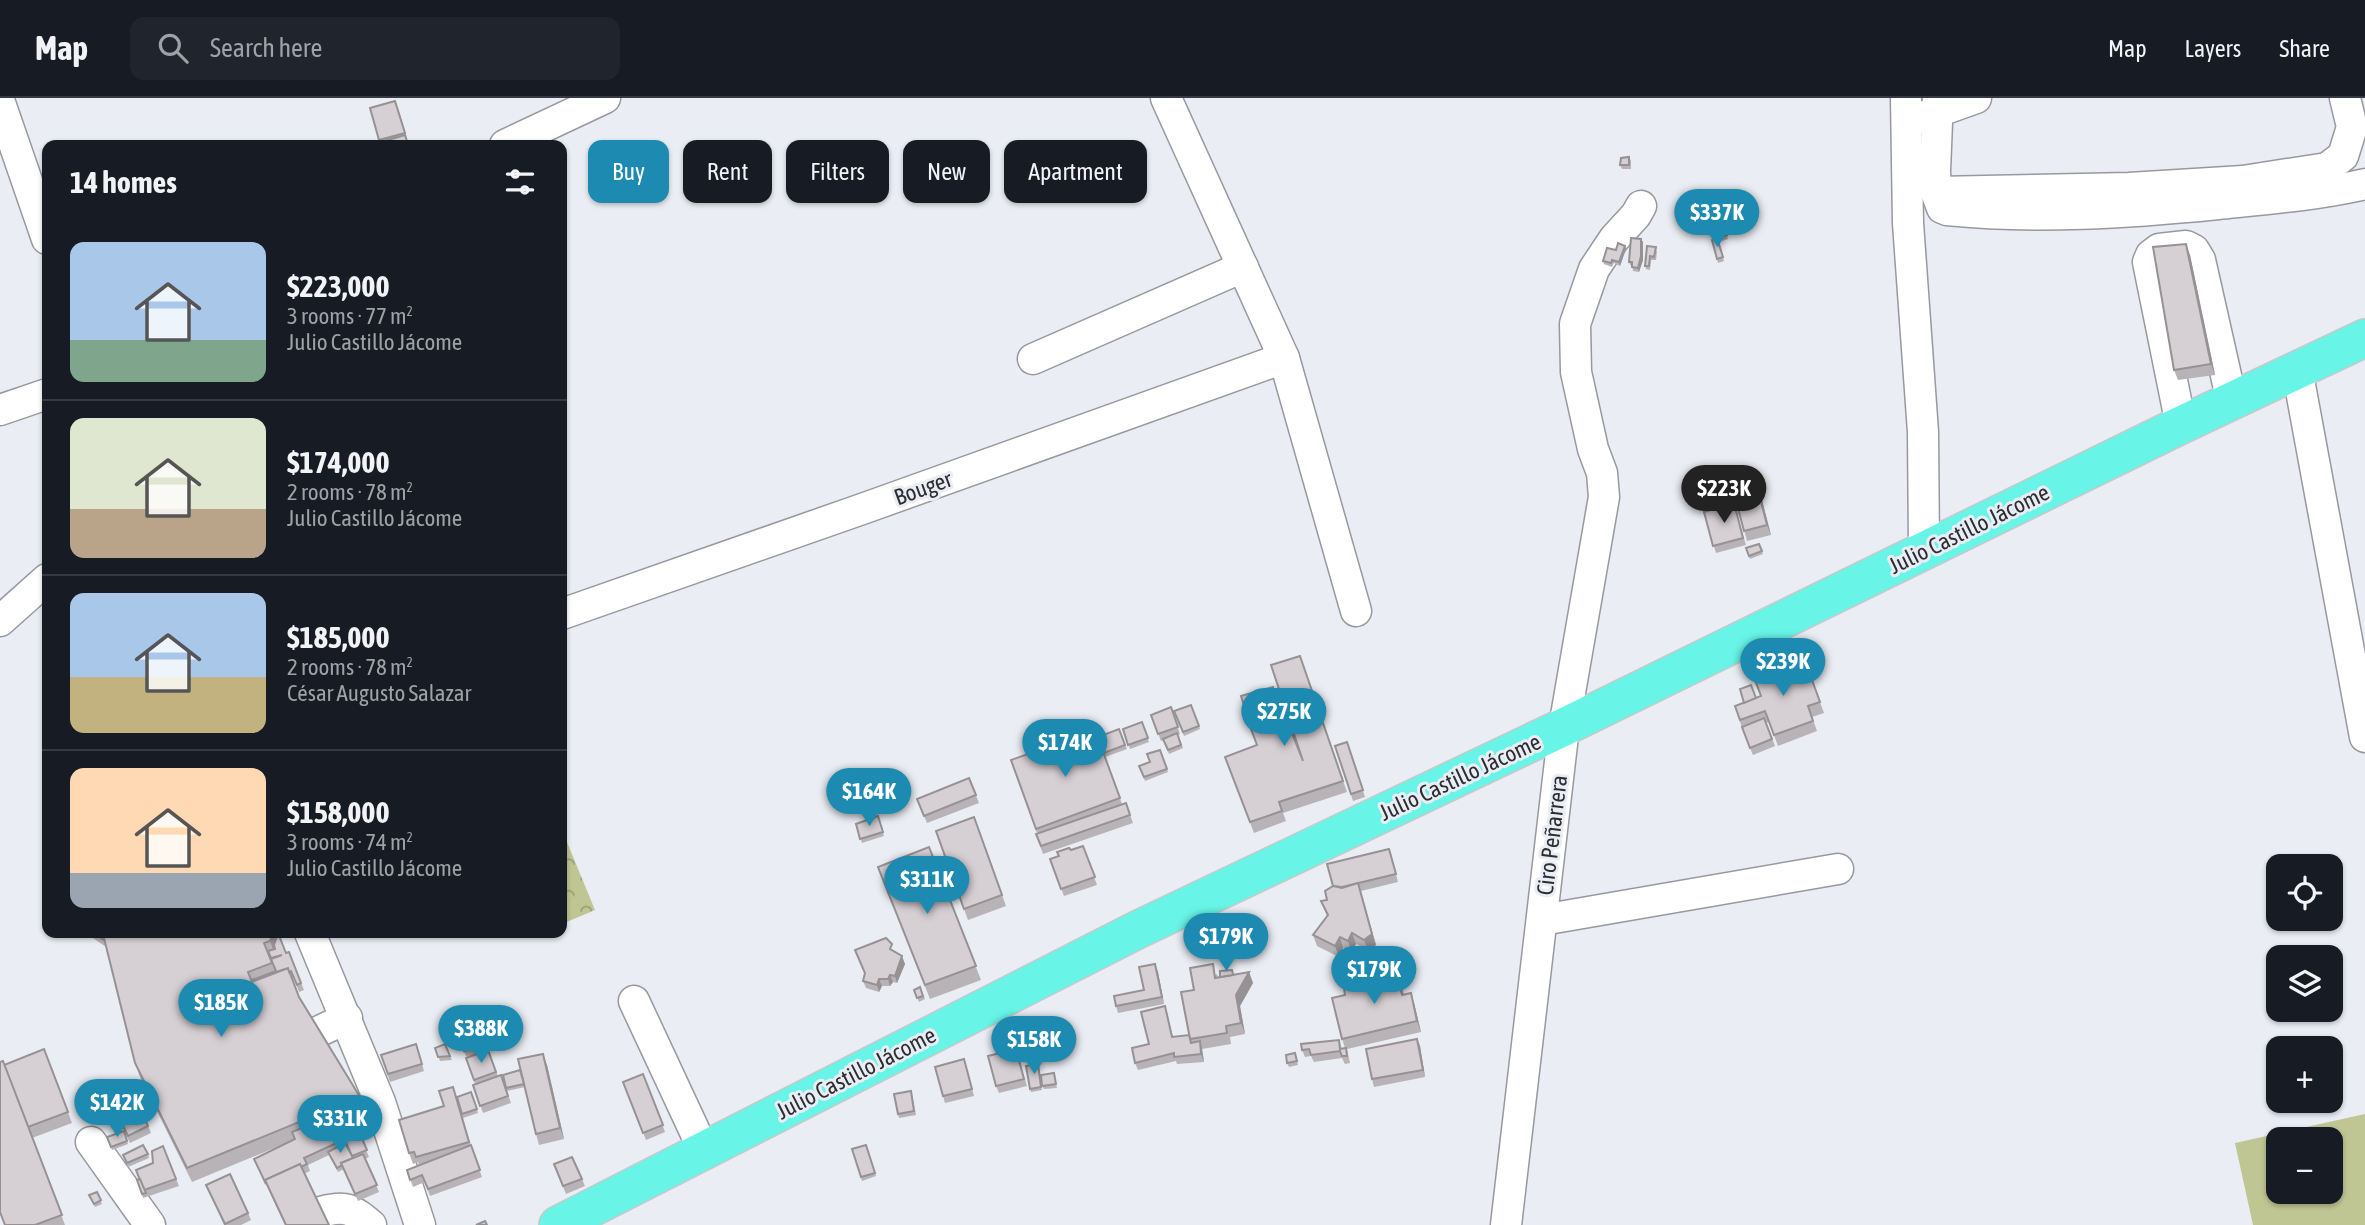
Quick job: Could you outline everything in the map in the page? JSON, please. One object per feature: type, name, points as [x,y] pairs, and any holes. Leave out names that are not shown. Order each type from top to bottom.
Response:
[{"type":"main road","name":"Julio Castillo Jácome","points":[[558,1225],[1136,930],[1564,727],[2181,425],[2365,338]]},
{"type":"street","points":[[516,140],[606,98]]},
{"type":"street","points":[[1166,98],[1284,358],[1356,611]]},
{"type":"street","points":[[1924,551],[1923,432],[1908,223],[1906,110],[1976,98]]},
{"type":"street","points":[[1936,192],[2129,188],[2243,181],[2327,168],[2343,156],[2351,127],[2345,98]]},
{"type":"street","points":[[0,103],[42,225]]},
{"type":"street","points":[[1938,105],[1936,192],[1942,208],[1947,210],[2065,214],[2171,209],[2280,198],[2365,184]]},
{"type":"street","name":"Ciro Peñarrera","points":[[1506,1225],[1564,727],[1604,497],[1602,473],[1593,449],[1576,372],[1575,324],[1594,269],[1641,206]]},
{"type":"street","points":[[2181,425],[2148,262],[2151,255],[2159,249],[2186,246],[2194,250],[2200,260],[2232,402]]},
{"type":"street","points":[[1033,359],[1243,267]]},
{"type":"street","name":"Bouger","points":[[567,612],[1284,358]]},
{"type":"street","points":[[2297,369],[2365,737]]},
{"type":"street","points":[[0,410],[42,396]]},
{"type":"street","points":[[0,621],[42,583]]},
{"type":"street","points":[[1542,920],[1838,869]]},
{"type":"street","points":[[312,938],[380,1102],[419,1225]]},
{"type":"street","points":[[634,1001],[704,1151]]},
{"type":"street","points":[[260,1059],[347,1018]]},
{"type":"street","points":[[91,1142],[150,1225]]},
{"type":"street","points":[[321,1212],[336,1208],[353,1210],[370,1225]]},
{"type":"green space","points":[[567,842],[595,910],[567,922]]},
{"type":"green space","points":[[2365,1114],[2365,1225],[2253,1225],[2235,1143],[2266,1136],[2266,1204],[2343,1204],[2343,1127],[2307,1127]]},
{"type":"building","points":[[395,101],[405,133],[379,140],[370,108]]},
{"type":"building","points":[[405,135],[406,140],[388,140]]},
{"type":"building","points":[[1629,157],[1629,165],[1620,165],[1621,158]]},
{"type":"building","points":[[1723,209],[1724,221],[1714,222],[1713,211]]},
{"type":"building","points":[[1725,228],[1727,235],[1720,237],[1719,229]]},
{"type":"building","points":[[1631,238],[1641,239],[1638,268],[1632,267],[1632,262],[1629,262]]},
{"type":"building","points":[[1717,238],[1723,257],[1717,259],[1712,240]]},
{"type":"building","points":[[1618,243],[1625,246],[1619,262],[1603,261],[1607,248],[1616,250]]},
{"type":"building","points":[[2186,244],[2211,364],[2174,370],[2153,247]]},
{"type":"building","points":[[1647,246],[1656,247],[1654,257],[1650,256],[1649,266],[1645,266]]},
{"type":"building","points":[[1754,474],[1767,525],[1744,531],[1734,493],[1700,502],[1697,489]]},
{"type":"building","points":[[1734,503],[1743,538],[1713,546],[1704,512]]},
{"type":"building","points":[[1759,544],[1762,551],[1749,556],[1746,548]]},
{"type":"building","points":[[1300,656],[1343,781],[1279,802],[1282,811],[1250,822],[1225,757],[1257,745],[1245,713],[1279,701],[1303,761],[1271,665]]},
{"type":"building","points":[[1805,661],[1820,702],[1808,706],[1813,721],[1774,735],[1765,711],[1740,720],[1735,706],[1761,696],[1754,677],[1785,665],[1786,668]]},
{"type":"building","points":[[1751,685],[1756,698],[1744,703],[1740,689]]},
{"type":"building","points":[[1273,687],[1277,701],[1246,712],[1241,696]]},
{"type":"building","points":[[1191,705],[1199,726],[1183,732],[1174,711]]},
{"type":"building","points":[[1171,707],[1178,727],[1158,734],[1151,715]]},
{"type":"building","points":[[1764,718],[1772,739],[1750,748],[1742,727]]},
{"type":"building","points":[[1142,722],[1148,738],[1128,745],[1123,729]]},
{"type":"building","points":[[1119,729],[1125,745],[1104,753],[1098,737]]},
{"type":"building","points":[[1095,730],[1120,798],[1036,829],[1011,760]]},
{"type":"building","points":[[1177,733],[1181,745],[1168,750],[1163,739]]},
{"type":"building","points":[[1347,742],[1363,790],[1351,794],[1335,746]]},
{"type":"building","points":[[1160,750],[1167,769],[1144,777],[1139,766],[1150,762],[1147,754]]},
{"type":"building","points":[[969,778],[976,795],[924,816],[917,799]]},
{"type":"building","points":[[1126,803],[1130,815],[1041,846],[1036,834]]},
{"type":"building","points":[[878,816],[883,832],[860,839],[856,824]]},
{"type":"building","points":[[974,817],[1002,895],[964,909],[936,831]]},
{"type":"building","points":[[1083,846],[1095,877],[1061,889],[1050,859],[1059,856],[1057,852]]},
{"type":"building","points":[[929,847],[976,966],[925,985],[878,867]]},
{"type":"building","points":[[1389,849],[1396,874],[1342,887],[1333,886],[1327,864]]},
{"type":"building","points":[[1358,883],[1372,934],[1364,940],[1352,933],[1348,941],[1340,937],[1335,946],[1313,935],[1328,915],[1321,901],[1327,900],[1325,891],[1333,886],[1342,888]]},
{"type":"building","points":[[104,938],[271,938],[264,943],[272,963],[248,972],[252,982],[288,968],[299,997],[360,1097],[187,1168],[135,1063]]},
{"type":"building","points":[[276,938],[280,938],[286,953],[289,952],[301,983],[297,985],[288,968],[252,980],[276,971],[271,959],[282,955],[271,958],[268,951],[275,949]]},
{"type":"building","points":[[886,938],[892,944],[890,949],[902,956],[895,976],[879,979],[877,985],[863,981],[865,973],[855,950]]},
{"type":"building","points":[[1155,964],[1162,997],[1116,1006],[1114,996],[1144,990],[1139,967]]},
{"type":"building","points":[[1213,964],[1215,978],[1249,972],[1236,995],[1241,1023],[1226,1026],[1227,1033],[1190,1039],[1181,992],[1194,990],[1190,968]]},
{"type":"building","points":[[1232,970],[1233,975],[1220,977],[1220,971]]},
{"type":"building","points":[[1397,970],[1402,995],[1411,993],[1417,1021],[1342,1039],[1332,998],[1345,995],[1344,988],[1353,985],[1354,990],[1361,988],[1359,979]]},
{"type":"building","points":[[920,987],[923,996],[917,998],[914,990]]},
{"type":"building","points":[[1165,1006],[1172,1037],[1189,1035],[1191,1043],[1200,1041],[1201,1054],[1174,1057],[1174,1053],[1135,1063],[1132,1048],[1149,1044],[1141,1012]]},
{"type":"building","points":[[484,1029],[488,1046],[464,1051],[456,1035]]},
{"type":"building","points":[[1417,1039],[1423,1070],[1372,1079],[1366,1049]]},
{"type":"building","points":[[1339,1040],[1340,1049],[1346,1048],[1347,1056],[1342,1056],[1340,1051],[1311,1055],[1309,1049],[1302,1050],[1301,1044]]},
{"type":"building","points":[[416,1044],[422,1064],[388,1074],[381,1055]]},
{"type":"building","points":[[445,1044],[450,1056],[438,1057],[435,1048]]},
{"type":"building","points":[[44,1049],[68,1112],[28,1127],[4,1065]]},
{"type":"building","points":[[1016,1049],[1024,1079],[996,1086],[988,1056]]},
{"type":"building","points":[[488,1050],[496,1072],[474,1080],[466,1058]]},
{"type":"building","points":[[1295,1053],[1297,1061],[1287,1063],[1286,1055]]},
{"type":"building","points":[[543,1054],[560,1128],[536,1134],[518,1059]]},
{"type":"building","points":[[964,1059],[972,1089],[943,1096],[935,1067]]},
{"type":"building","points":[[3,1061],[62,1215],[35,1225],[5,1225],[0,1212],[0,1062]]},
{"type":"building","points":[[1038,1064],[1041,1087],[1030,1089],[1026,1066]]},
{"type":"building","points":[[520,1070],[524,1084],[506,1088],[503,1075]]},
{"type":"building","points":[[1054,1073],[1056,1084],[1042,1086],[1041,1075]]},
{"type":"building","points":[[643,1074],[663,1125],[643,1133],[623,1082]]},
{"type":"building","points":[[501,1075],[508,1096],[480,1106],[473,1085]]},
{"type":"building","points":[[453,1087],[469,1142],[416,1157],[414,1152],[409,1153],[399,1120],[444,1106],[439,1091]]},
{"type":"building","points":[[911,1091],[914,1111],[898,1114],[894,1094]]},
{"type":"building","points":[[471,1092],[477,1109],[462,1114],[457,1097]]},
{"type":"building","points":[[133,1094],[148,1126],[128,1136],[112,1104]]},
{"type":"building","points":[[349,1109],[367,1150],[352,1156],[344,1138],[304,1158],[307,1164],[301,1167],[300,1164],[265,1180],[266,1184],[254,1159],[295,1139],[292,1132],[329,1117],[334,1124],[331,1116]]},
{"type":"building","points":[[124,1131],[127,1141],[111,1147],[107,1137]]},
{"type":"building","points":[[345,1143],[353,1158],[341,1163],[337,1168],[328,1152]]},
{"type":"building","points":[[143,1145],[148,1154],[127,1163],[123,1155]]},
{"type":"building","points":[[471,1145],[480,1170],[428,1189],[422,1175],[410,1180],[407,1170]]},
{"type":"building","points":[[866,1145],[875,1173],[861,1177],[852,1149]]},
{"type":"building","points":[[163,1146],[176,1179],[144,1190],[136,1170],[153,1163],[152,1151]]},
{"type":"building","points":[[363,1154],[377,1185],[355,1194],[341,1163]]},
{"type":"building","points":[[572,1157],[582,1179],[563,1186],[554,1164]]},
{"type":"building","points":[[300,1164],[329,1225],[286,1225],[265,1180]]},
{"type":"building","points":[[230,1174],[248,1213],[225,1224],[206,1185]]},
{"type":"building","points":[[140,1179],[146,1193],[142,1194],[137,1180]]},
{"type":"building","points":[[97,1192],[101,1200],[94,1204],[89,1195]]}]
